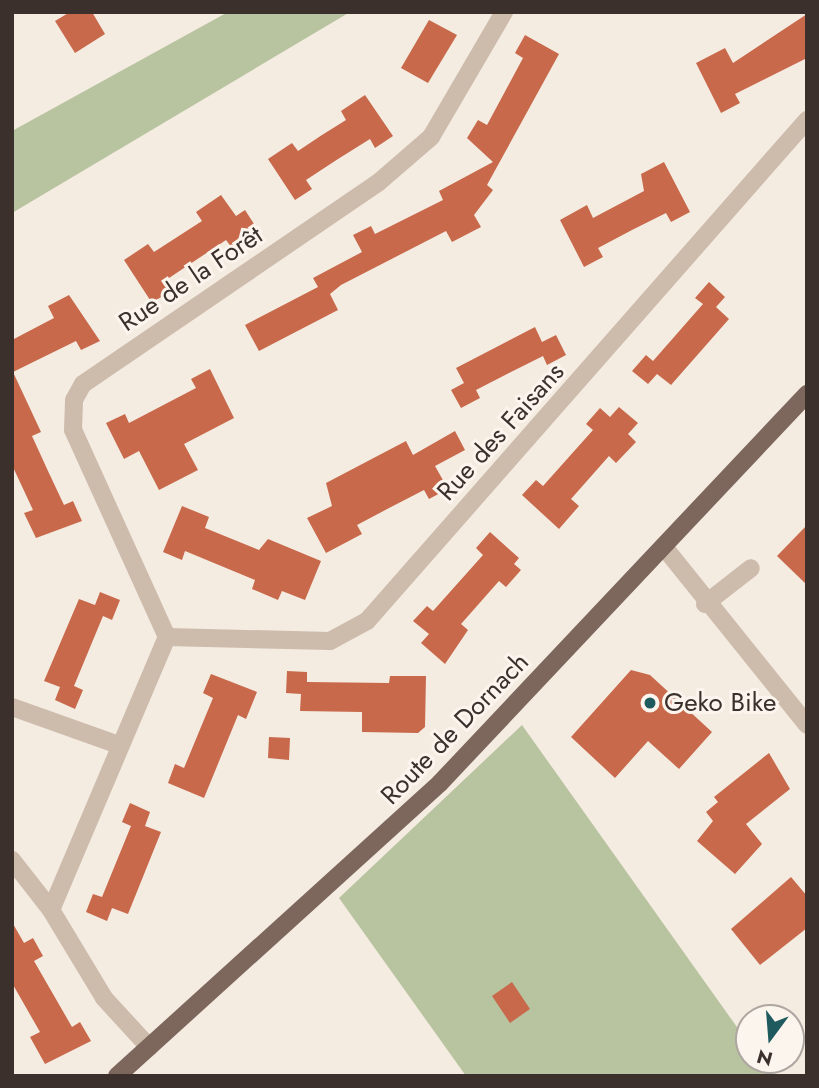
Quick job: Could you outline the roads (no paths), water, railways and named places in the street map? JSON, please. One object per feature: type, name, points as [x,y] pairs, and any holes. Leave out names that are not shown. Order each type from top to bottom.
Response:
[{"type":"main road","name":"Route de Dornach","points":[[117,1076],[400,822],[807,394]]},
{"type":"street","name":"Rue de la Forêt","points":[[167,637],[73,430],[74,400],[83,384],[379,182],[431,138],[504,12]]},
{"type":"street","name":"Rue des Faisans","points":[[167,637],[330,641],[367,621],[807,120]]},
{"type":"street","points":[[664,547],[705,604],[807,725]]},
{"type":"street","points":[[705,604],[751,568]]},
{"type":"street","points":[[51,910],[167,637]]},
{"type":"street","points":[[12,707],[119,745]]},
{"type":"street","points":[[12,860],[51,910],[104,998],[149,1047]]},
{"type":"place","name":"Geko Bike","points":[[650,703]]}]
